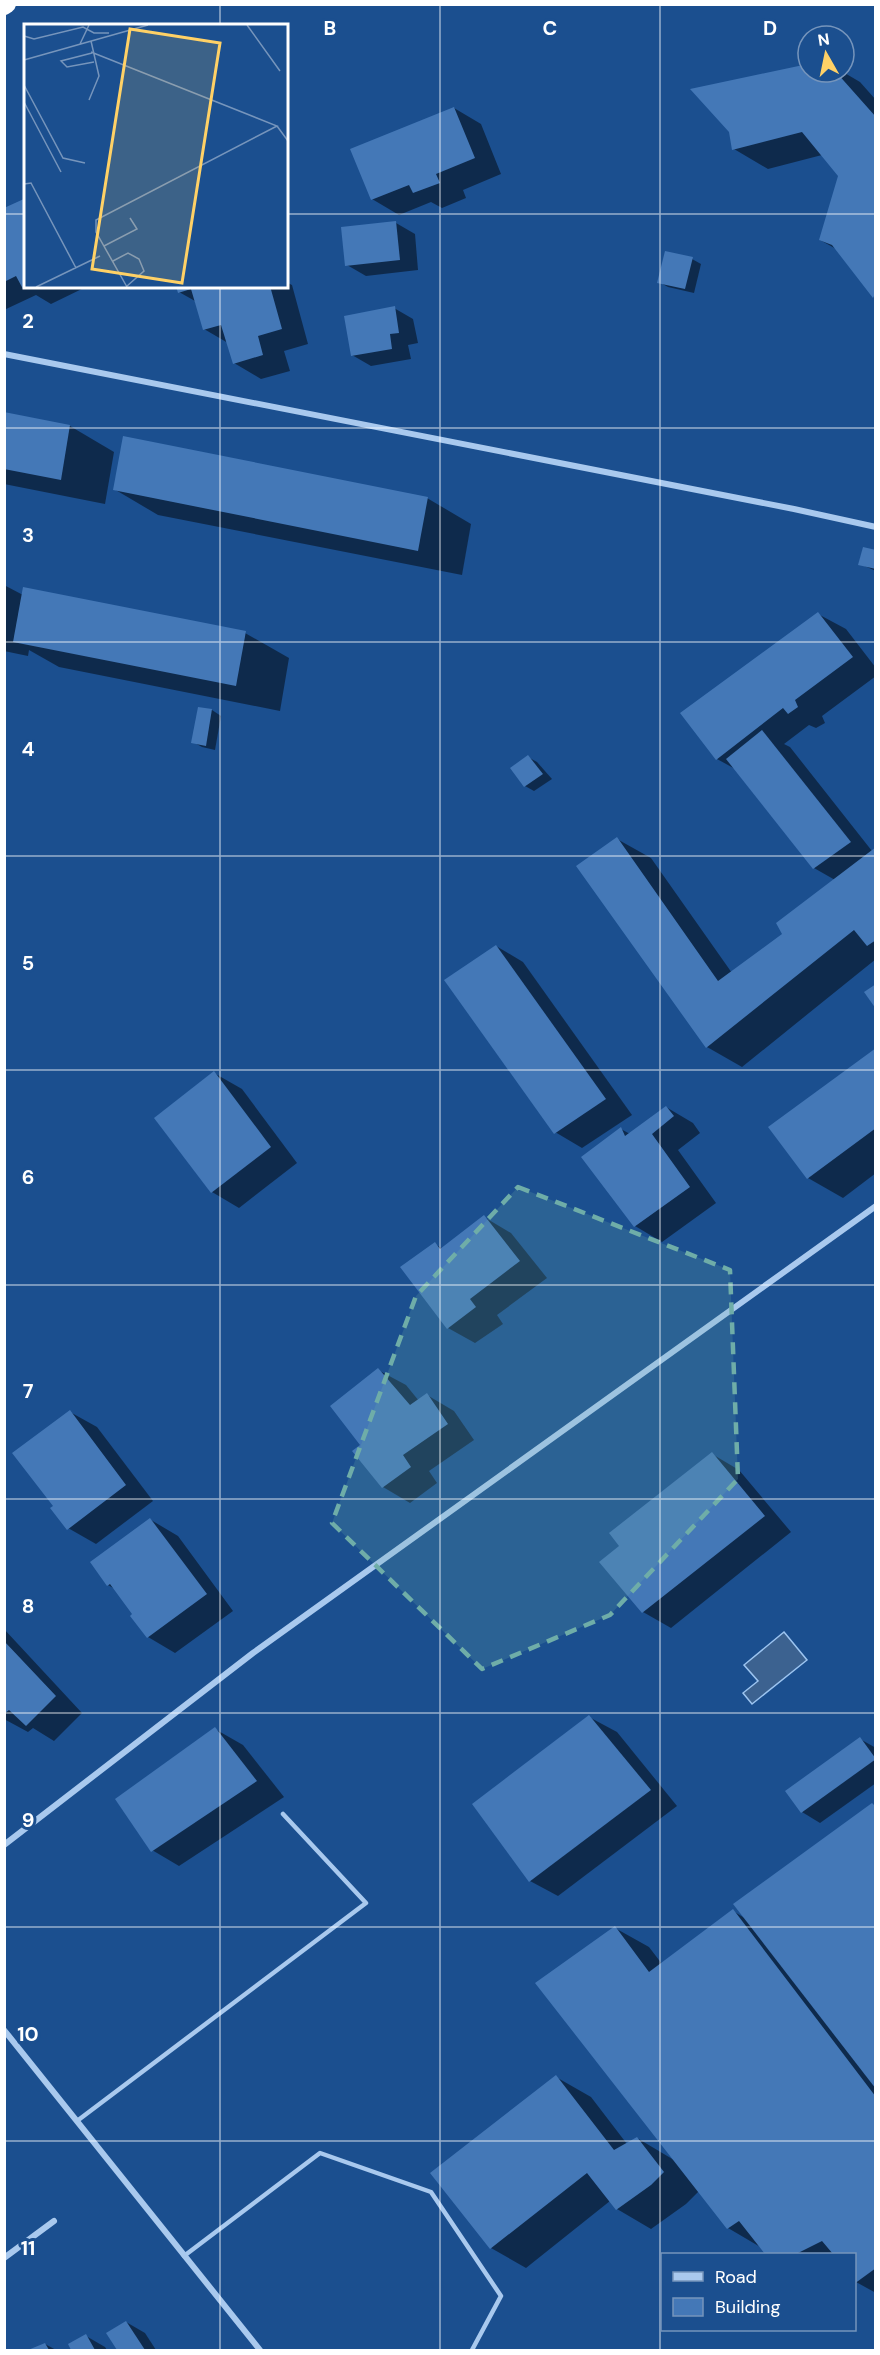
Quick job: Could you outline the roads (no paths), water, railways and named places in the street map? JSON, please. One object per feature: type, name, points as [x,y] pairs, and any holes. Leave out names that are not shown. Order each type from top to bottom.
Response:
[{"type":"street","points":[[4,354],[876,527]]},
{"type":"street","points":[[4,1845],[253,1653],[876,1206]]},
{"type":"street","points":[[4,2030],[260,2350]]},
{"type":"street","points":[[4,2258],[54,2222]]},
{"type":"lane","points":[[77,2121],[366,1902],[283,1815]]},
{"type":"lane","points":[[184,2256],[320,2153],[431,2192],[501,2296],[472,2350]]},
{"type":"water","points":[[784,1632],[807,1660],[752,1704],[743,1693],[758,1681],[744,1665]]}]
